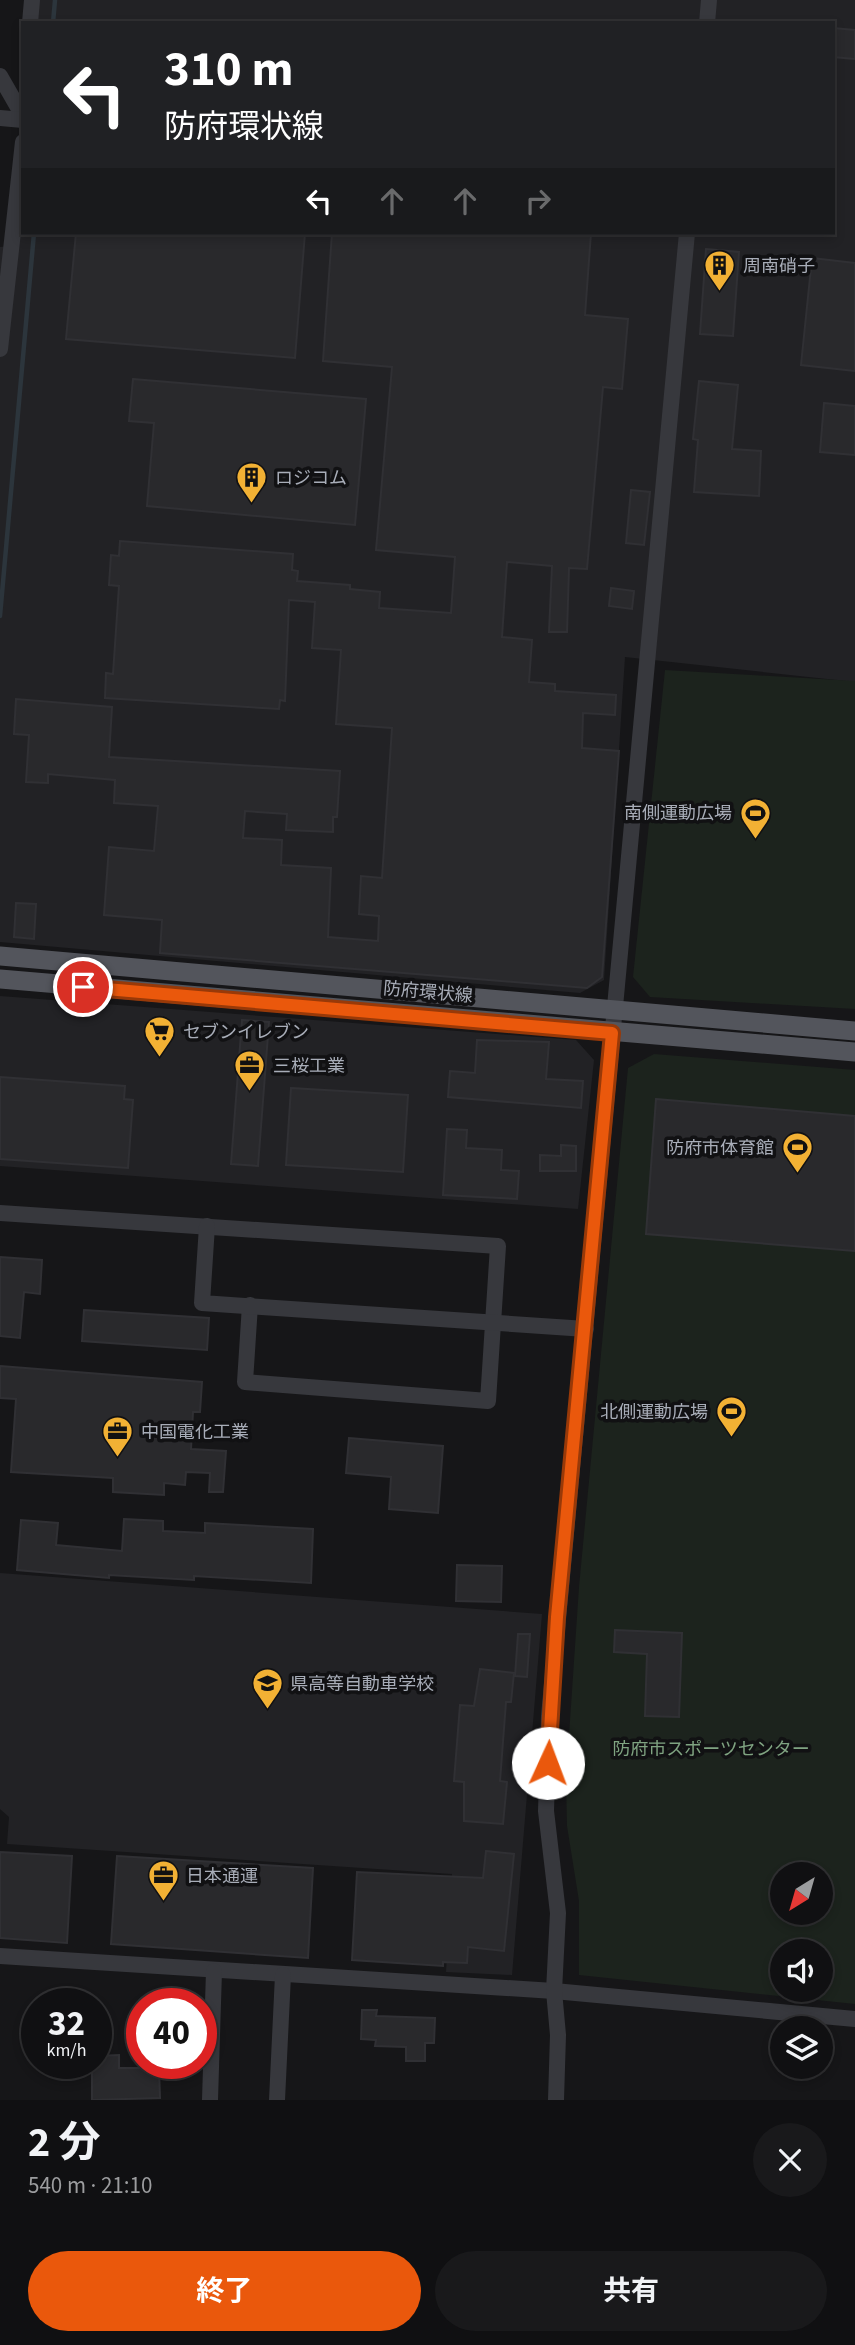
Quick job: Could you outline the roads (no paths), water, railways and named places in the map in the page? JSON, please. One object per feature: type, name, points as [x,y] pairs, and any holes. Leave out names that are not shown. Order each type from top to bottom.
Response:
[{"type":"main road","name":"防府環状線","points":[[0,956],[855,1031]]},
{"type":"main road","name":"防府環状線","points":[[0,979],[855,1052]]},
{"type":"street","points":[[30,21],[32,0]]},
{"type":"street","points":[[707,21],[709,0]]},
{"type":"street","points":[[0,76],[21,114]]},
{"type":"street","points":[[0,118],[21,118]]},
{"type":"street","points":[[0,349],[6,246],[21,154]]},
{"type":"street","points":[[556,2100],[558,2035],[554,1992],[558,1913],[546,1811],[549,1716],[687,235]]},
{"type":"street","points":[[0,1213],[498,1246],[488,1401],[245,1382],[250,1305]]},
{"type":"street","points":[[206,1226],[202,1303],[586,1329]]},
{"type":"street","points":[[0,1956],[554,1992],[855,2019]]},
{"type":"street","points":[[210,2100],[214,1971]]},
{"type":"street","points":[[277,2100],[283,1975]]},
{"type":"waterway","points":[[53,21],[55,0]]},
{"type":"waterway","points":[[0,616],[34,235]]},
{"type":"place","name":"周南硝子","points":[[720,293]]},
{"type":"place","name":"ロジコム","points":[[252,505]]},
{"type":"place","name":"南側運動広場","points":[[755,840]]},
{"type":"place","name":"セブンイレブン","points":[[160,1059]]},
{"type":"place","name":"三桜工業","points":[[250,1093]]},
{"type":"place","name":"防府市体育館","points":[[797,1175]]},
{"type":"place","name":"北側運動広場","points":[[731,1439]]},
{"type":"place","name":"中国電化工業","points":[[118,1459]]},
{"type":"place","name":"県高等自動車学校","points":[[267,1711]]},
{"type":"place","name":"日本通運","points":[[163,1903]]},
{"type":"park label","name":"防府市スポーツセンター","points":[[711,1749]]}]
